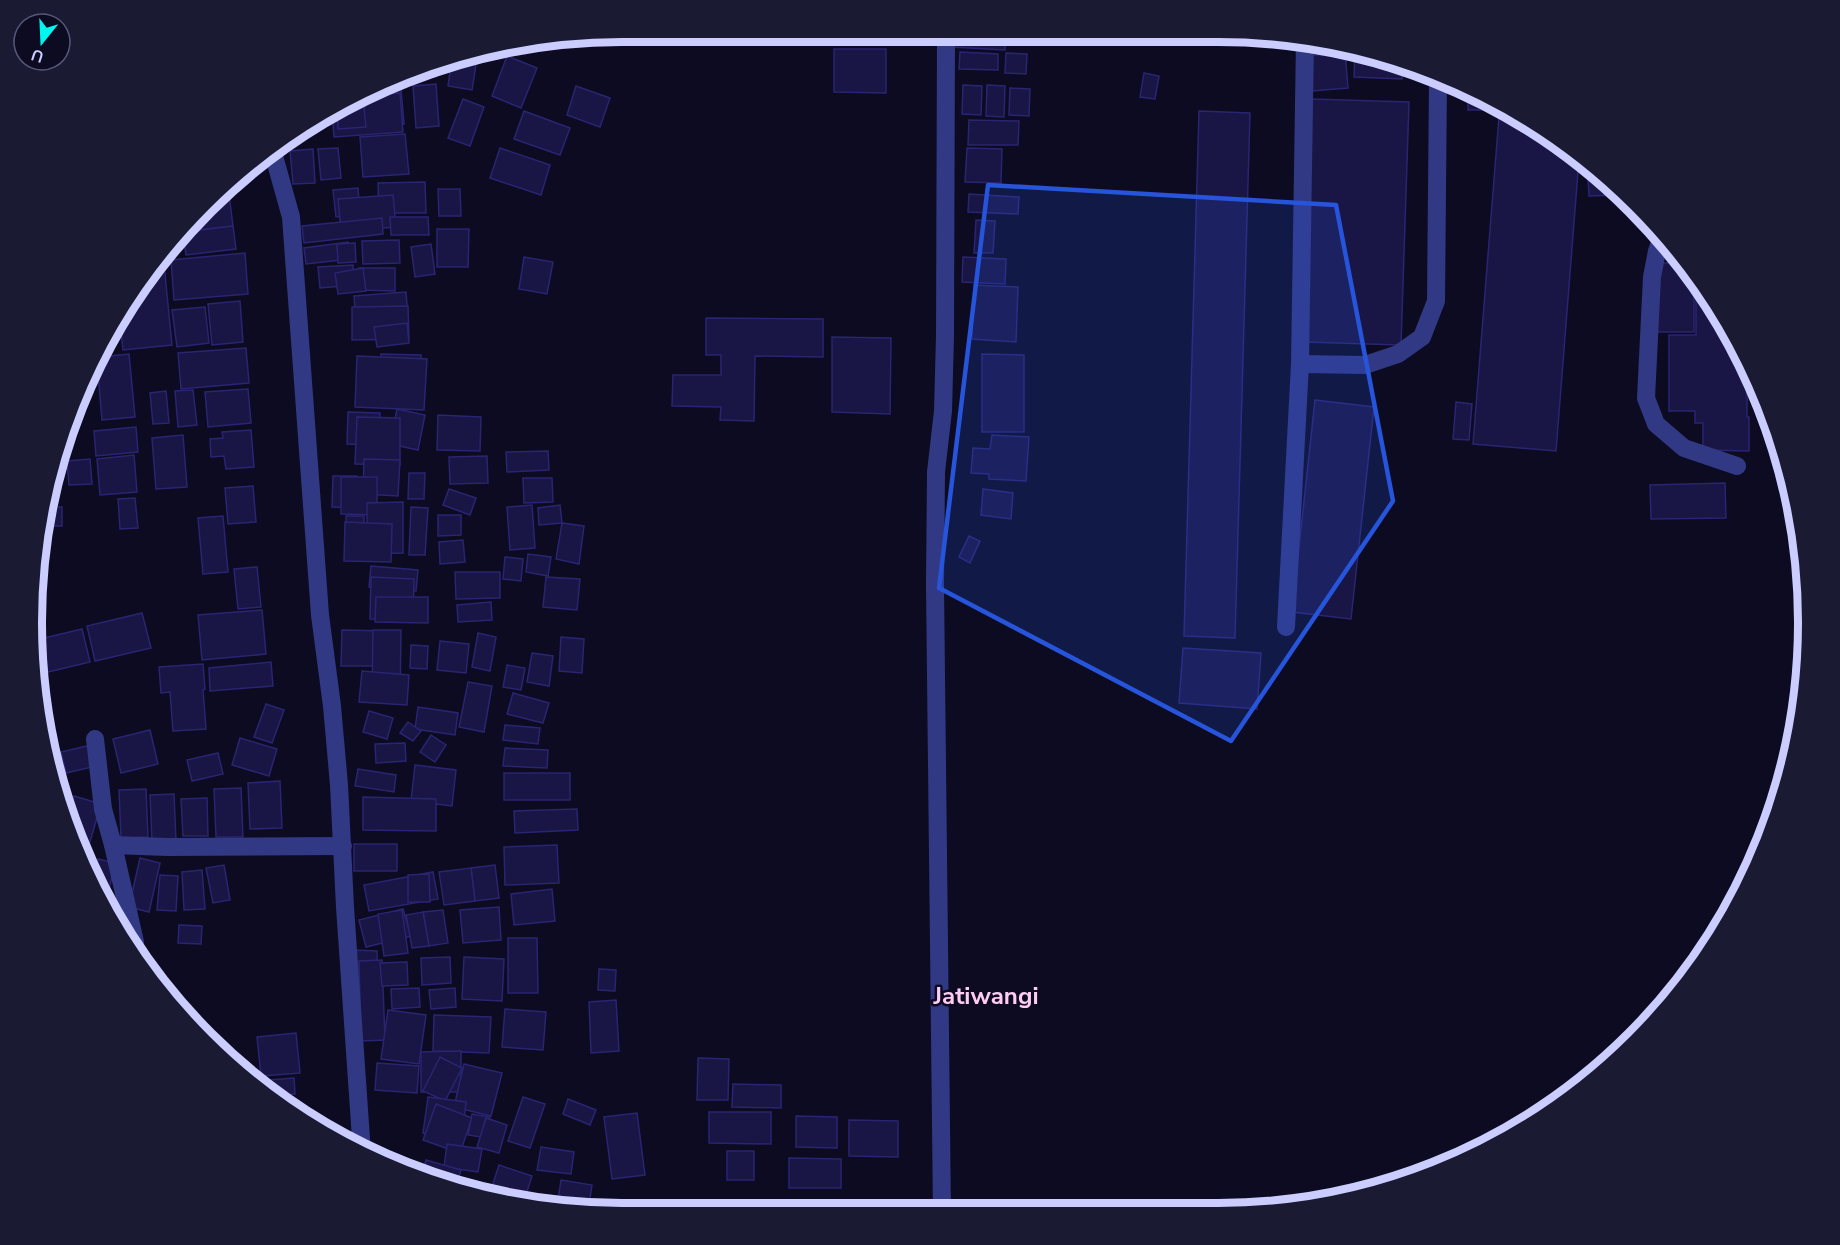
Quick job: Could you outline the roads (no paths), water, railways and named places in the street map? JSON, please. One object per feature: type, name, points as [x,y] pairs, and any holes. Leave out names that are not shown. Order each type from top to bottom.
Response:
[{"type":"street","points":[[942,1203],[935,585],[936,472],[944,411],[946,42]]},
{"type":"street","points":[[1286,627],[1299,364],[1305,49]]},
{"type":"street","points":[[1299,364],[1365,365],[1398,354],[1422,337],[1436,301],[1438,85]]},
{"type":"street","points":[[275,158],[291,217],[320,615],[332,706],[343,846],[361,1140]]},
{"type":"street","points":[[1659,246],[1652,277],[1646,398],[1656,424],[1684,448],[1737,466]]},
{"type":"street","points":[[95,739],[103,808],[133,934]]},
{"type":"street","points":[[113,845],[343,846]]},
{"type":"district","name":"Jatiwangi","points":[[986,996]]}]
